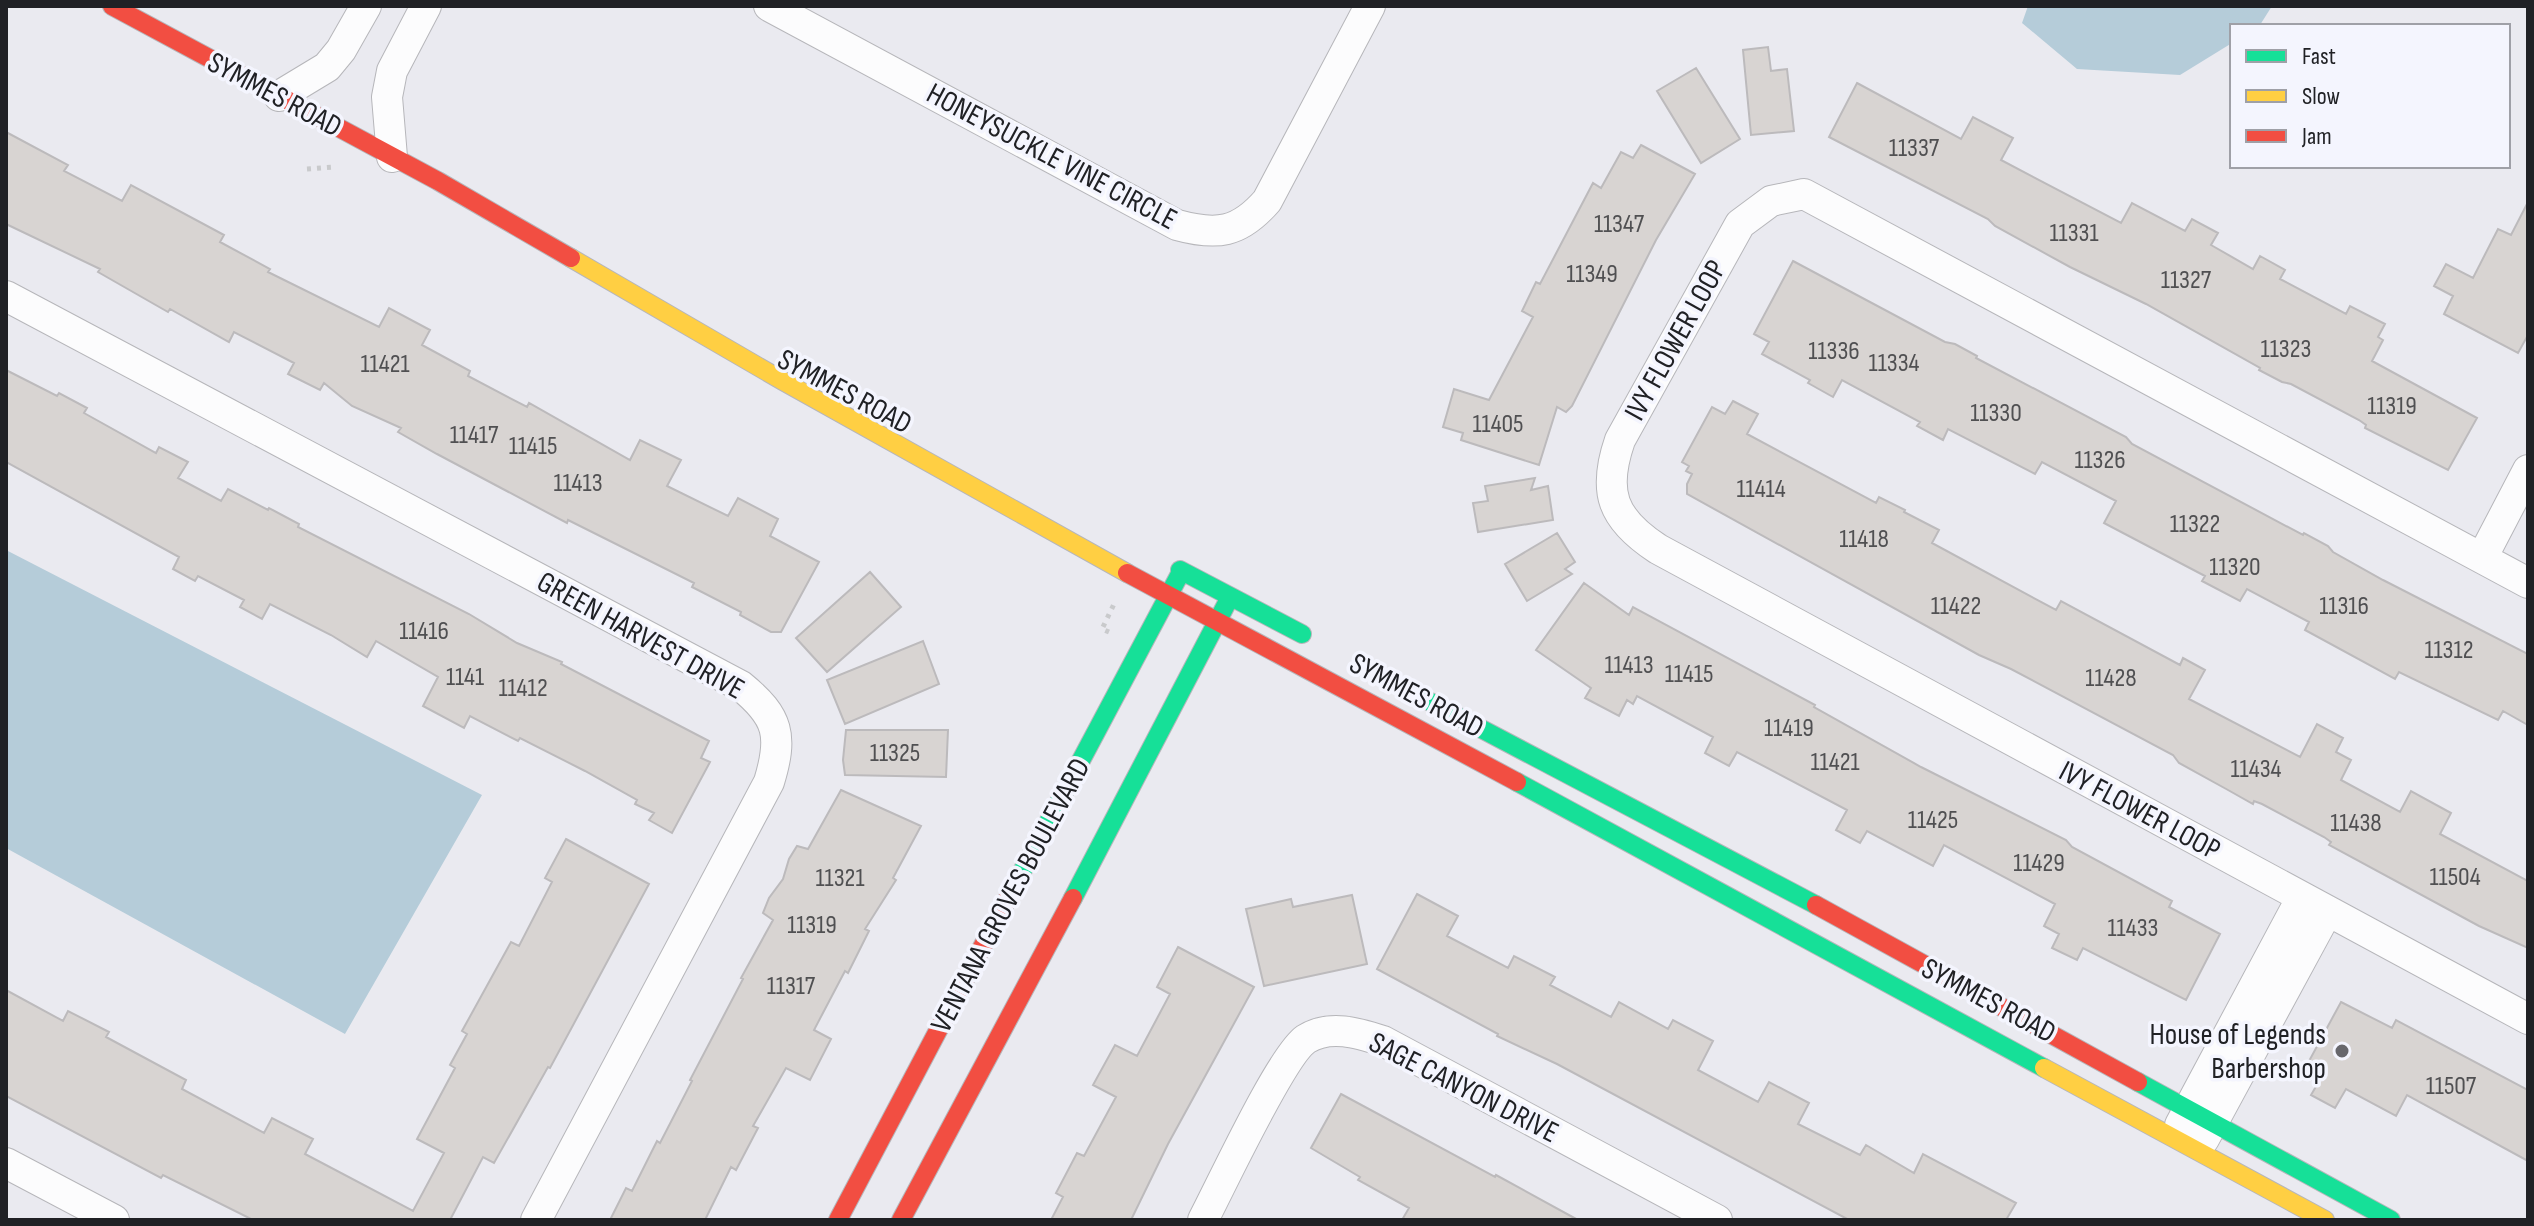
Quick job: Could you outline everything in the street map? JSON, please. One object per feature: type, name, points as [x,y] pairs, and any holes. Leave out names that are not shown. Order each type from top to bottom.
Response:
[{"type":"street","name":"SYMMES ROAD","points":[[112,6],[392,157],[759,346]]},
{"type":"street","points":[[279,96],[327,67],[341,50],[366,6]]},
{"type":"street","points":[[392,157],[387,97],[392,71],[426,6]]},
{"type":"street","name":"HONEYSUCKLE VINE CIRCLE","points":[[769,6],[1177,225],[1207,233],[1234,228],[1253,217],[1267,201],[1370,6]]},
{"type":"street","name":"SYMMES ROAD","points":[[438,181],[783,381],[1217,623],[1421,730],[2325,1220]]},
{"type":"street","name":"IVY FLOWER LOOP","points":[[2528,583],[1804,194],[1771,201],[1740,224],[1620,440],[1613,462],[1611,484],[1614,503],[1623,522],[1639,537],[2528,1019]]},
{"type":"street","name":"GREEN HARVEST DRIVE","points":[[6,296],[741,686],[762,704],[776,728],[778,754],[769,782],[536,1220]]},
{"type":"street","points":[[2482,558],[2528,470]]},
{"type":"street","name":"SYMMES ROAD","points":[[1175,567],[1314,641]]},
{"type":"street","name":"VENTANA GROVES BOULEVARD","points":[[838,1220],[1169,595],[1175,567]]},
{"type":"street","name":"VENTANA GROVES BOULEVARD","points":[[901,1220],[994,1050],[1231,596]]},
{"type":"street","name":"SYMMES ROAD","points":[[1398,685],[1802,898],[2391,1220]]},
{"type":"street","points":[[2185,1145],[2314,904]]},
{"type":"street","name":"SAGE CANYON DRIVE","points":[[1203,1220],[1282,1069],[1305,1040],[1328,1031],[1352,1032],[1383,1041],[1717,1220]]},
{"type":"street","points":[[6,1163],[114,1220]]},
{"type":"water","points":[[2028,6],[2272,6],[2261,24],[2230,24],[2230,44],[2180,75],[2077,69],[2022,23]]},
{"type":"water","points":[[6,550],[482,795],[345,1034],[6,848]]},
{"type":"building","points":[[1768,47],[1771,71],[1787,69],[1794,131],[1751,135],[1743,50]]},
{"type":"building","points":[[1696,68],[1740,139],[1701,163],[1657,91]]},
{"type":"building","points":[[1857,83],[1961,139],[1973,117],[2013,138],[2001,160],[2121,223],[2132,203],[2185,231],[2192,219],[2218,233],[2211,245],[2253,269],[2260,256],[2285,270],[2280,279],[2346,314],[2350,306],[2385,324],[2378,337],[2383,340],[2372,361],[2477,418],[2448,470],[2365,428],[2366,425],[2359,420],[2259,370],[2146,304],[1995,226],[1988,219],[1829,137]]},
{"type":"building","points":[[6,132],[68,165],[64,171],[122,201],[131,185],[224,235],[220,242],[270,269],[268,272],[379,327],[389,308],[430,330],[422,345],[470,371],[468,376],[527,407],[529,403],[630,460],[640,440],[681,460],[667,486],[728,516],[738,498],[778,519],[770,536],[819,562],[781,632],[771,632],[740,615],[741,612],[692,587],[694,583],[568,520],[567,523],[437,454],[398,432],[401,428],[352,406],[324,383],[320,390],[288,374],[294,363],[234,332],[229,342],[170,309],[168,312],[98,272],[100,269],[6,224]]},
{"type":"building","points":[[1641,145],[1695,174],[1656,240],[1572,406],[1566,412],[1557,407],[1539,465],[1461,440],[1463,433],[1443,427],[1454,389],[1489,400],[1533,317],[1522,311],[1536,282],[1540,284],[1593,183],[1601,188],[1621,152],[1633,158]]},
{"type":"building","points":[[2528,202],[2528,335],[2518,353],[2444,314],[2453,296],[2434,286],[2446,264],[2473,278],[2498,229],[2511,235]]},
{"type":"building","points":[[1793,261],[1945,342],[1955,344],[2126,437],[2132,444],[2328,546],[2333,552],[2383,580],[2528,654],[2528,725],[2503,711],[2498,720],[2399,672],[2395,679],[2305,630],[2309,622],[2247,589],[2240,601],[2202,581],[2205,576],[2104,523],[2116,501],[2042,462],[2035,474],[1948,429],[1943,440],[1917,426],[1920,422],[1842,380],[1833,397],[1808,383],[1810,380],[1762,354],[1769,342],[1754,334]]},
{"type":"building","points":[[6,370],[87,408],[84,413],[156,453],[159,447],[188,462],[178,478],[221,501],[228,489],[269,508],[299,524],[298,527],[469,614],[517,643],[562,662],[709,741],[701,758],[710,762],[672,833],[649,820],[654,813],[635,804],[637,800],[585,771],[470,716],[464,728],[423,706],[438,677],[376,641],[367,657],[270,604],[262,619],[240,607],[244,600],[198,576],[195,581],[173,569],[179,557],[6,462]]},
{"type":"building","points":[[1733,401],[1758,414],[1747,434],[1876,503],[1879,497],[1939,530],[1932,543],[2056,610],[2061,601],[2180,665],[2183,658],[2205,670],[2189,699],[2300,757],[2317,724],[2343,738],[2336,752],[2351,760],[2341,780],[2400,812],[2411,791],[2451,813],[2440,834],[2528,881],[2528,948],[2479,926],[2329,845],[2331,842],[2324,837],[2262,804],[2254,801],[2253,804],[2179,763],[2173,755],[1979,655],[1687,494],[1687,484],[1692,474],[1686,471],[1689,466],[1682,462],[1712,407],[1725,414]]},
{"type":"building","points":[[1535,478],[1531,490],[1548,486],[1553,520],[1478,532],[1473,503],[1488,501],[1485,486]]},
{"type":"building","points":[[1557,533],[1575,562],[1565,569],[1572,574],[1527,601],[1505,564]]},
{"type":"building","points":[[870,572],[901,607],[827,672],[796,638]]},
{"type":"building","points":[[1584,583],[1629,615],[1633,607],[1815,705],[1921,767],[2066,840],[2072,847],[2172,901],[2169,907],[2220,934],[2186,1000],[2083,948],[2077,960],[2052,948],[2059,934],[2044,926],[2055,904],[1944,845],[1933,866],[1867,831],[1860,843],[1836,830],[1847,810],[1737,752],[1729,766],[1705,753],[1713,737],[1637,696],[1633,704],[1627,700],[1619,716],[1585,698],[1591,688],[1536,650]]},
{"type":"building","points":[[923,641],[939,684],[845,724],[827,680]]},
{"type":"building","points":[[846,730],[948,730],[946,777],[845,775]]},
{"type":"building","points":[[841,790],[921,826],[893,878],[896,880],[865,929],[869,931],[848,973],[845,971],[814,1030],[831,1039],[810,1080],[786,1068],[753,1126],[758,1128],[736,1170],[731,1167],[705,1220],[610,1220],[626,1188],[632,1191],[657,1141],[660,1143],[773,920],[763,913],[769,898],[783,879],[789,859],[797,846],[808,849]]},
{"type":"building","points":[[566,839],[649,884],[550,1068],[494,1163],[483,1157],[450,1220],[253,1220],[163,1175],[161,1178],[6,1096],[6,990],[63,1021],[68,1011],[109,1032],[106,1037],[186,1080],[182,1089],[264,1133],[272,1118],[313,1139],[305,1154],[413,1211],[444,1153],[417,1139],[455,1068],[450,1065],[467,1034],[462,1031],[511,942],[519,946],[552,882],[545,878]]},
{"type":"building","points":[[1417,894],[1458,916],[1447,936],[1508,968],[1514,956],[1555,977],[1550,985],[1611,1017],[1619,1002],[1668,1029],[1673,1020],[1713,1041],[1698,1070],[1758,1102],[1769,1082],[1809,1103],[1798,1124],[1860,1155],[1866,1145],[1914,1173],[1923,1154],[2016,1203],[2006,1220],[1849,1220],[1557,1064],[1497,1036],[1377,969]]},
{"type":"building","points":[[1352,895],[1367,964],[1264,986],[1246,909],[1291,899],[1293,907]]},
{"type":"building","points":[[1178,947],[1254,987],[1168,1144],[1131,1220],[1051,1220],[1063,1197],[1056,1193],[1077,1153],[1084,1156],[1116,1097],[1093,1085],[1115,1045],[1137,1056],[1170,994],[1157,987]]},
{"type":"building","points":[[2341,1002],[2392,1028],[2396,1020],[2528,1090],[2528,1161],[2407,1095],[2396,1116],[2346,1089],[2335,1108],[2311,1095],[2318,1083],[2302,1074]]},
{"type":"building","points":[[1341,1094],[1578,1220],[1402,1220],[1409,1208],[1358,1180],[1360,1177],[1311,1148]]},
{"type":"traffic: fast","points":[[1180,570],[1302,634]]},
{"type":"traffic: fast","points":[[1018,879],[1181,572]]},
{"type":"traffic: fast","points":[[1073,898],[1229,599]]},
{"type":"traffic: fast","points":[[1417,695],[1816,905]]},
{"type":"traffic: fast","points":[[1517,782],[2044,1068]]},
{"type":"traffic: fast","points":[[2138,1082],[2391,1220]]},
{"type":"traffic: slow","points":[[571,258],[783,381],[1127,573]]},
{"type":"traffic: slow","points":[[2044,1068],[2325,1220]]},
{"type":"traffic: jam","points":[[112,6],[438,181],[571,258]]},
{"type":"traffic: jam","points":[[1127,573],[1517,782]]},
{"type":"traffic: jam","points":[[838,1220],[1018,879]]},
{"type":"traffic: jam","points":[[901,1220],[1073,898]]},
{"type":"traffic: jam","points":[[1816,905],[2138,1082]]},
{"type":"place","name":"House of Legends Barbershop","points":[[2342,1051]]}]
